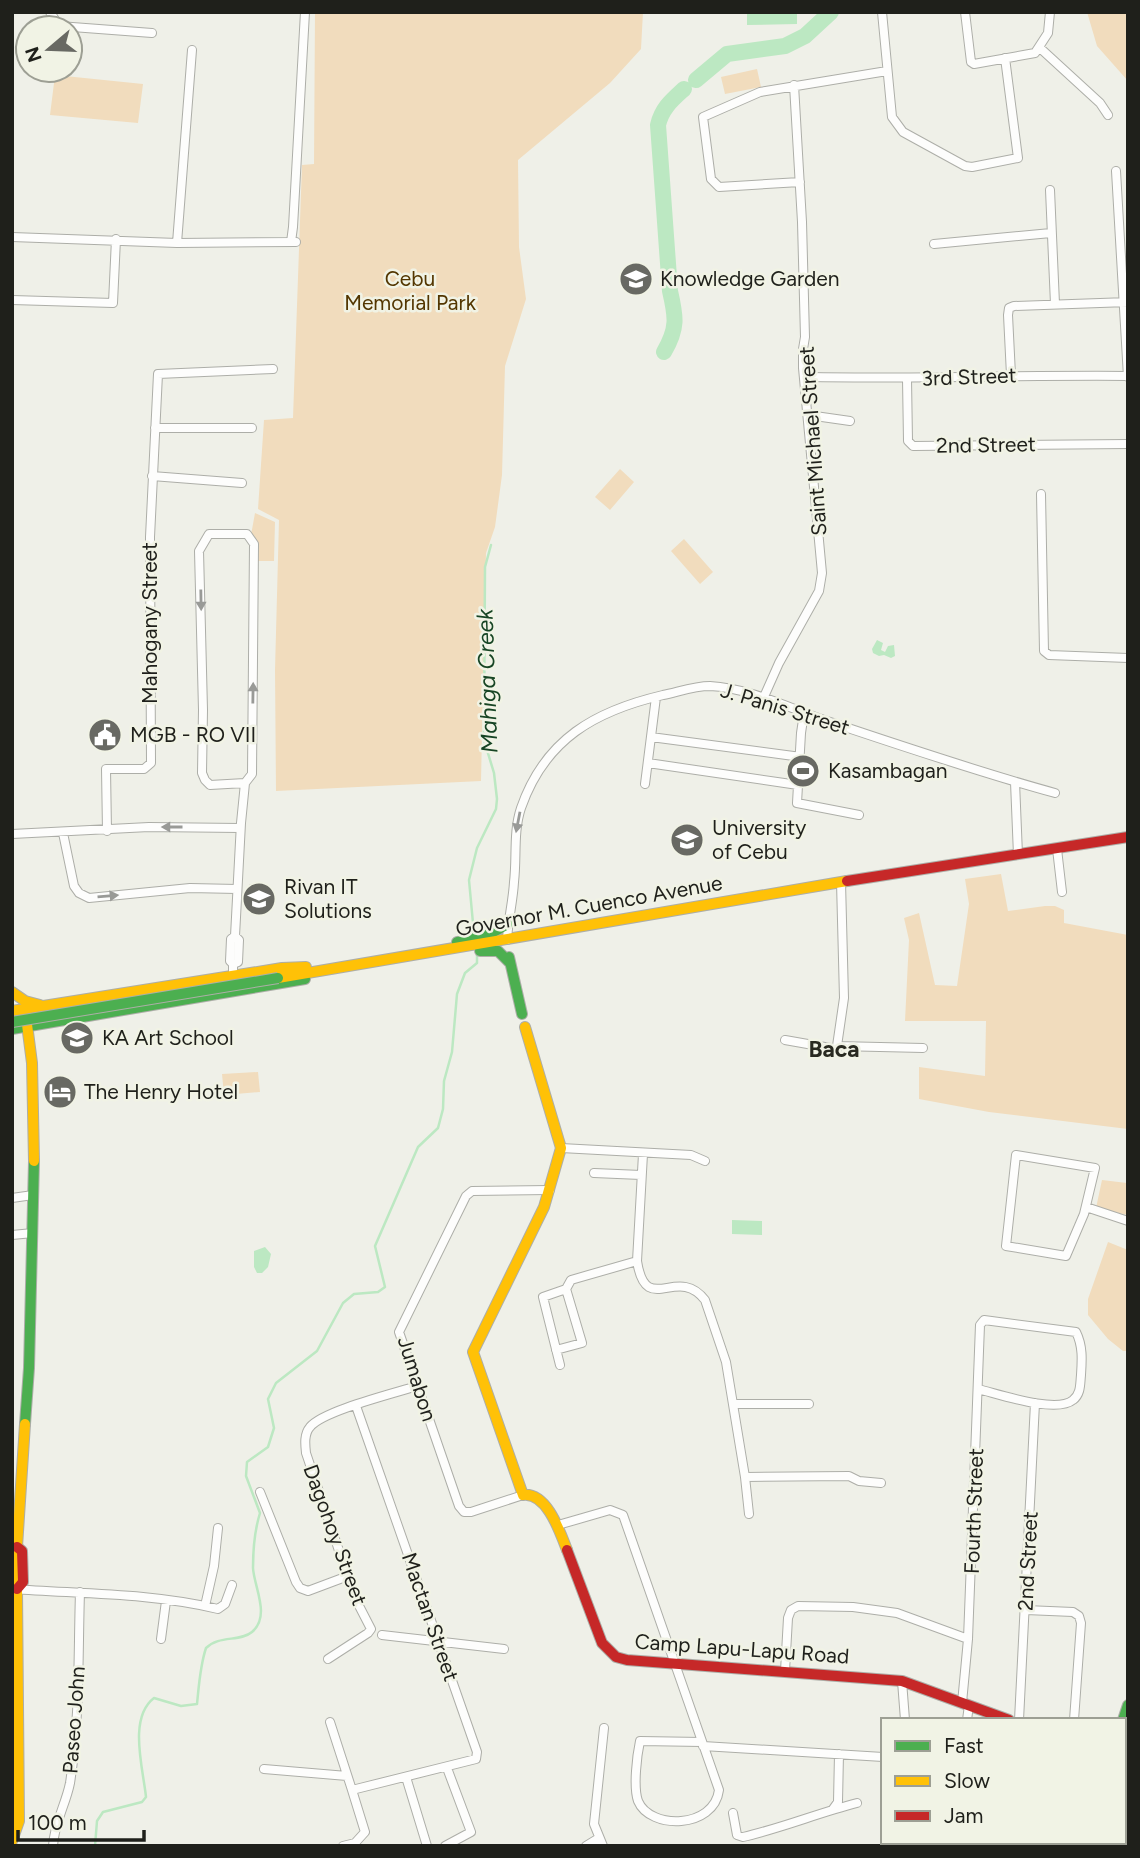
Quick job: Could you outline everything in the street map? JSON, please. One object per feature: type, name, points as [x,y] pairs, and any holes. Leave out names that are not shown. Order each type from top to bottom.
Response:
[{"type":"street","points":[[50,12],[59,26],[152,33]]},
{"type":"street","points":[[12,237],[177,243],[293,242],[304,12]]},
{"type":"street","points":[[882,12],[892,117],[903,132],[965,166],[1018,158],[1005,58]]},
{"type":"street","points":[[965,12],[971,62],[974,64],[1029,55],[1040,48],[1048,33],[1050,12]]},
{"type":"street","points":[[1040,48],[1100,103],[1108,115]]},
{"type":"street","points":[[177,243],[192,50]]},
{"type":"street","points":[[800,182],[719,187],[711,179],[703,117],[760,93],[887,71]]},
{"type":"street","name":"Saint Michael Street","points":[[763,699],[779,663],[819,591],[822,573],[803,349],[806,337],[794,85]]},
{"type":"street","points":[[1116,171],[1128,376]]},
{"type":"street","points":[[1050,190],[1055,304]]},
{"type":"street","points":[[934,244],[1051,233]]},
{"type":"street","points":[[12,300],[113,303],[116,239]]},
{"type":"street","points":[[1011,375],[1009,308],[1125,302]]},
{"type":"street","name":"Mahogany Street","points":[[107,831],[106,769],[144,769],[151,763],[149,537],[158,374],[273,369]]},
{"type":"street","name":"3rd Street","points":[[810,377],[907,379],[1011,375],[1128,376]]},
{"type":"street","name":"2nd Street","points":[[907,379],[908,441],[914,446],[1128,444]]},
{"type":"street","points":[[808,415],[850,421]]},
{"type":"street","points":[[155,428],[252,428]]},
{"type":"street","points":[[152,476],[243,483]]},
{"type":"street","points":[[1041,494],[1044,651],[1049,655],[1128,658]]},
{"type":"street","points":[[233,970],[238,962],[239,940],[235,936],[240,828],[245,783],[252,774],[254,544],[247,534],[209,534],[200,551],[202,773],[210,785],[245,783]]},
{"type":"street","name":"J. Panis Street","points":[[507,940],[518,818],[528,792],[546,760],[555,748],[588,722],[619,708],[656,697],[707,686],[738,690],[1055,793]]},
{"type":"street","points":[[645,784],[656,697]]},
{"type":"street","points":[[804,713],[797,803],[859,815]]},
{"type":"street","points":[[651,737],[801,757]]},
{"type":"street","points":[[648,763],[798,785]]},
{"type":"street","points":[[1015,782],[1018,855]]},
{"type":"street","points":[[12,834],[149,827],[240,828]]},
{"type":"street","points":[[63,833],[74,886],[89,898],[190,888],[237,890]]},
{"type":"street","name":"Governor M. Cuenco Avenue","points":[[12,1022],[841,882],[1128,837]]},
{"type":"street","points":[[1057,849],[1062,892]]},
{"type":"street","points":[[837,1046],[844,998],[841,882]]},
{"type":"street","points":[[508,925],[486,943],[501,952],[510,963]]},
{"type":"street","points":[[507,940],[522,1014]]},
{"type":"street","points":[[397,958],[452,949]]},
{"type":"street","name":"Governor M. Cuenco Avenue","points":[[12,1011],[140,991],[233,970],[348,966]]},
{"type":"street","name":"Governor M. Cuenco Avenue","points":[[12,1029],[290,983],[348,966]]},
{"type":"street","points":[[140,991],[143,1007]]},
{"type":"street","points":[[12,992],[25,1001],[46,1006]]},
{"type":"street","points":[[112,996],[108,1003],[114,1012]]},
{"type":"street","points":[[12,1841],[19,1821],[15,1760],[13,1552],[17,1547],[29,1368],[35,1128],[32,1063],[25,1009]]},
{"type":"street","points":[[523,1495],[473,1352],[544,1207],[561,1148],[525,1027]]},
{"type":"street","points":[[785,1040],[836,1049],[837,1046],[923,1048]]},
{"type":"street","points":[[561,1148],[691,1156],[705,1161]]},
{"type":"street","points":[[643,1154],[637,1261],[640,1277],[652,1289],[686,1285],[699,1292],[705,1300],[726,1362],[749,1514]]},
{"type":"street","points":[[1016,1156],[1095,1168],[1086,1207],[1066,1256],[1006,1245],[1016,1156]]},
{"type":"street","points":[[594,1173],[641,1175]]},
{"type":"street","name":"Jumabon","points":[[523,1495],[471,1512],[464,1512],[459,1506],[399,1332],[466,1196],[472,1191],[550,1190]]},
{"type":"street","points":[[12,1198],[33,1195]]},
{"type":"street","points":[[1086,1207],[1128,1221]]},
{"type":"street","points":[[12,1235],[33,1233]]},
{"type":"street","points":[[560,1365],[543,1297],[566,1289],[574,1278],[637,1261]]},
{"type":"street","points":[[556,1350],[582,1343],[566,1289]]},
{"type":"street","name":"Fourth Street","points":[[967,1718],[980,1325],[984,1320],[1076,1332],[1082,1355],[1080,1391],[1074,1400],[1063,1405],[1035,1403]]},
{"type":"street","name":"Dagohoy Street","points":[[328,1659],[371,1629],[355,1598],[306,1453],[305,1439],[310,1427],[323,1416],[417,1386]]},
{"type":"street","points":[[978,1389],[1035,1403]]},
{"type":"street","name":"2nd Street","points":[[1019,1718],[1035,1403]]},
{"type":"street","points":[[733,1404],[809,1404]]},
{"type":"street","name":"Mactan Street","points":[[352,1790],[477,1759],[477,1752],[356,1406]]},
{"type":"street","points":[[745,1477],[849,1476],[859,1481],[881,1483]]},
{"type":"street","points":[[260,1492],[300,1588],[308,1591],[348,1576]]},
{"type":"street","name":"Camp Lapu-Lapu Road","points":[[523,1495],[528,1494],[539,1500],[548,1508],[558,1525],[602,1643],[616,1657],[902,1681],[1004,1718]]},
{"type":"street","points":[[558,1525],[610,1510],[623,1515],[673,1662],[702,1744],[719,1790],[718,1798],[708,1813],[691,1819],[667,1820],[649,1813],[642,1807],[636,1792],[640,1741],[651,1739],[702,1744],[881,1757]]},
{"type":"street","points":[[205,1606],[214,1566],[218,1528]]},
{"type":"street","points":[[14,1589],[80,1592],[222,1608],[232,1585]]},
{"type":"street","name":"Paseo John","points":[[53,1846],[57,1823],[70,1784],[75,1740],[80,1592]]},
{"type":"street","points":[[162,1639],[166,1601]]},
{"type":"street","points":[[785,1671],[788,1618],[791,1611],[798,1606],[853,1607],[897,1613],[968,1639]]},
{"type":"street","points":[[1026,1610],[1073,1612],[1079,1616],[1081,1623],[1074,1718]]},
{"type":"street","points":[[382,1635],[504,1649]]},
{"type":"street","points":[[902,1681],[905,1718]]},
{"type":"street","points":[[330,1722],[365,1832],[355,1843],[343,1846]]},
{"type":"street","points":[[586,1846],[601,1842],[594,1824],[604,1728]]},
{"type":"street","points":[[833,1809],[838,1802],[839,1754]]},
{"type":"street","points":[[444,1846],[471,1832],[447,1768]]},
{"type":"street","points":[[264,1769],[347,1776]]},
{"type":"street","points":[[406,1777],[427,1846]]},
{"type":"street","points":[[733,1813],[737,1835],[743,1837],[780,1829],[857,1803]]},
{"type":"green space","name":"Cebu Memorial Park","points":[[315,12],[643,12],[641,49],[610,83],[518,160],[519,247],[526,299],[505,366],[502,475],[495,527],[486,553],[481,781],[276,791],[275,670],[279,520],[258,509],[264,420],[293,418],[302,165],[314,164]]},
{"type":"green space","points":[[1087,12],[1128,12],[1128,81],[1097,46]]},
{"type":"green space","points":[[757,69],[761,87],[725,94],[721,77]]},
{"type":"green space","points":[[84,78],[143,84],[138,123],[50,115],[54,84],[84,84]]},
{"type":"green space","points":[[620,469],[634,482],[610,510],[595,497]]},
{"type":"green space","points":[[255,513],[275,522],[274,561],[258,561],[258,542],[251,535]]},
{"type":"green space","points":[[684,539],[713,572],[700,584],[671,551]]},
{"type":"green space","name":"Kasambagan","points":[[798,756],[812,758],[808,785],[795,784]]},
{"type":"green space","points":[[1001,874],[1008,911],[1055,906],[1064,910],[1064,923],[1128,935],[1128,1129],[989,1112],[919,1099],[919,1067],[985,1076],[986,1021],[905,1021],[909,940],[904,918],[919,913],[935,985],[957,986],[969,904],[965,879]]},
{"type":"green space","points":[[258,1072],[260,1092],[224,1095],[222,1074]]},
{"type":"green space","points":[[1128,1179],[1128,1215],[1096,1208],[1102,1180],[1127,1183]]},
{"type":"green space","points":[[1108,1242],[1128,1250],[1128,1351],[1123,1351],[1108,1339],[1088,1315],[1088,1299]]},
{"type":"shaded area","points":[[747,12],[797,12],[797,24],[747,25]]},
{"type":"shaded area","points":[[877,640],[883,643],[881,650],[885,652],[888,646],[894,645],[895,656],[891,658],[873,653],[872,649]]},
{"type":"shaded area","points":[[732,1220],[762,1221],[762,1235],[732,1234]]},
{"type":"shaded area","points":[[265,1247],[271,1254],[268,1267],[262,1273],[257,1273],[254,1267],[254,1251]]},
{"type":"waterway","name":"Mahiga Creek","points":[[696,80],[727,54],[785,46],[805,36],[831,12]]},
{"type":"waterway","name":"Mahiga Creek","points":[[664,352],[674,329],[674,315],[658,125],[665,109],[684,89]]},
{"type":"waterway","name":"Mahiga Creek","points":[[474,934],[469,880],[477,848],[496,809],[497,799],[494,773],[484,740],[485,567],[491,545]]},
{"type":"waterway","name":"Mahiga Creek","points":[[95,1846],[97,1821],[103,1812],[142,1802],[146,1797],[139,1744],[141,1718],[146,1707],[154,1698],[181,1706],[197,1704],[206,1648],[217,1641],[247,1635],[258,1625],[261,1610],[253,1561],[260,1513],[246,1476],[247,1462],[268,1447],[274,1428],[268,1399],[276,1383],[317,1351],[343,1303],[354,1294],[378,1292],[385,1287],[375,1246],[418,1147],[438,1128],[443,1109],[444,1081],[452,1052],[457,994],[465,973],[477,963],[477,955]]},
{"type":"traffic: fast","points":[[457,942],[490,934],[508,924]]},
{"type":"traffic: fast","points":[[480,951],[498,951],[510,963]]},
{"type":"traffic: fast","points":[[509,957],[522,1014]]},
{"type":"traffic: fast","points":[[12,1022],[278,978]]},
{"type":"traffic: fast","points":[[12,1029],[305,979]]},
{"type":"traffic: fast","points":[[25,1424],[34,1161]]},
{"type":"traffic: fast","points":[[1124,1718],[1128,1705]]},
{"type":"traffic: slow","points":[[278,978],[847,881]]},
{"type":"traffic: slow","points":[[12,1011],[282,968],[306,967]]},
{"type":"traffic: slow","points":[[12,992],[25,1001],[40,1005]]},
{"type":"traffic: slow","points":[[25,1009],[32,1063],[34,1161]]},
{"type":"traffic: slow","points":[[525,1027],[561,1148],[544,1207],[473,1352],[523,1495],[531,1496],[546,1506],[567,1550]]},
{"type":"traffic: slow","points":[[12,1841],[19,1821],[17,1589],[13,1562],[17,1547],[25,1424]]},
{"type":"traffic: jam","points":[[847,881],[1128,837]]},
{"type":"traffic: jam","points":[[17,1547],[22,1551],[23,1582],[17,1589]]},
{"type":"traffic: jam","points":[[567,1550],[602,1643],[616,1657],[902,1681],[1004,1718]]},
{"type":"place","name":"Knowledge Garden","points":[[636,279]]},
{"type":"place","name":"MGB - RO VII","points":[[105,735]]},
{"type":"place","name":"Kasambagan","points":[[803,771]]},
{"type":"place","name":"University of Cebu","points":[[687,840]]},
{"type":"place","name":"Rivan IT Solutions","points":[[259,899]]},
{"type":"place","name":"KA Art School","points":[[77,1038]]},
{"type":"place","name":"The Henry Hotel","points":[[60,1092]]},
{"type":"district","name":"Baca","points":[[834,1049]]}]
